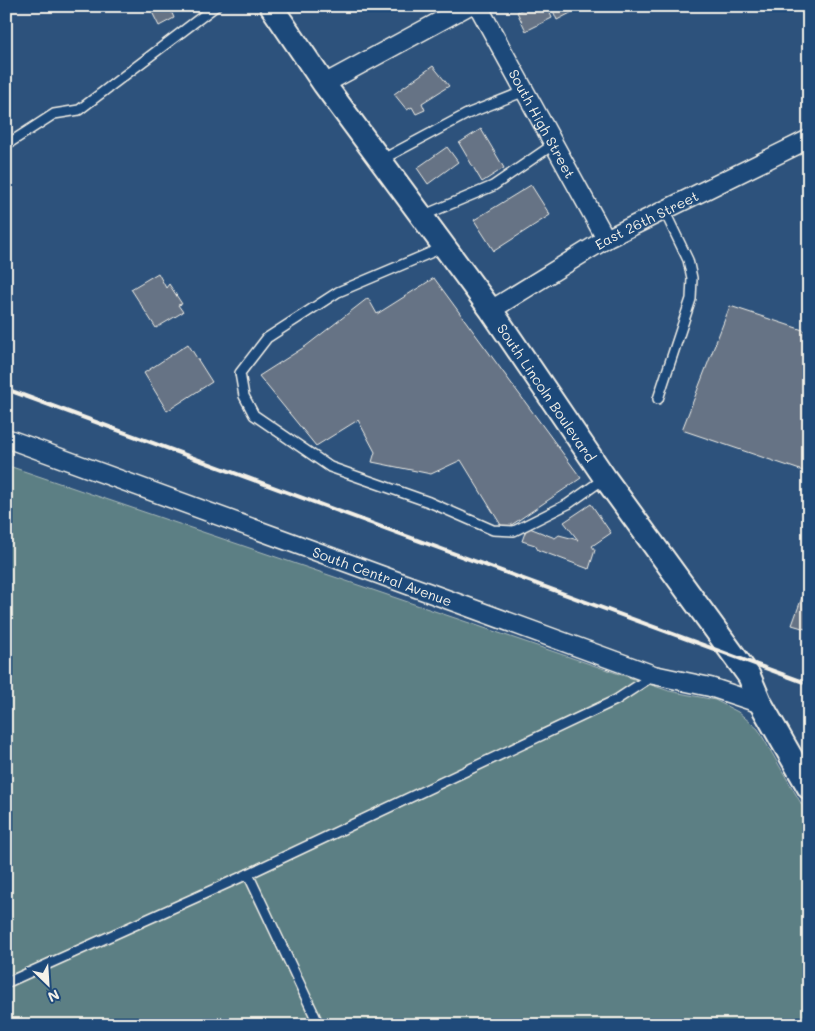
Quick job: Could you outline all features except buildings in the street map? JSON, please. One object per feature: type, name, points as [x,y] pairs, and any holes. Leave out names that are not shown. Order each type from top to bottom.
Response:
[{"type":"street","name":"South Lincoln Boulevard","points":[[271,6],[324,84],[491,310],[605,478],[736,658],[809,788]]},
{"type":"street","points":[[324,84],[468,6]]},
{"type":"street","name":"South High Street","points":[[478,6],[606,239]]},
{"type":"street","name":"East 26th Street","points":[[491,310],[606,239],[807,141]]},
{"type":"street","name":"South Central Avenue","points":[[6,438],[654,675],[710,687],[761,704]]},
{"type":"lane","points":[[6,145],[54,114],[79,110],[216,6]]},
{"type":"lane","points":[[381,160],[467,114],[525,91]]},
{"type":"lane","points":[[422,216],[493,186],[554,144]]},
{"type":"lane","points":[[658,400],[691,299],[692,278],[688,260],[664,210]]},
{"type":"lane","points":[[444,247],[338,292],[267,338],[240,373],[244,396],[254,415],[330,467],[429,502],[493,530],[514,531],[568,504],[605,478]]},
{"type":"lane","points":[[6,983],[248,874],[616,700],[654,675]]},
{"type":"lane","points":[[248,874],[319,1025]]},
{"type":"green space","points":[[6,465],[669,691],[715,700],[738,712],[758,729],[809,817],[809,1025],[6,1025]]},
{"type":"railway","points":[[6,389],[809,684]]}]
